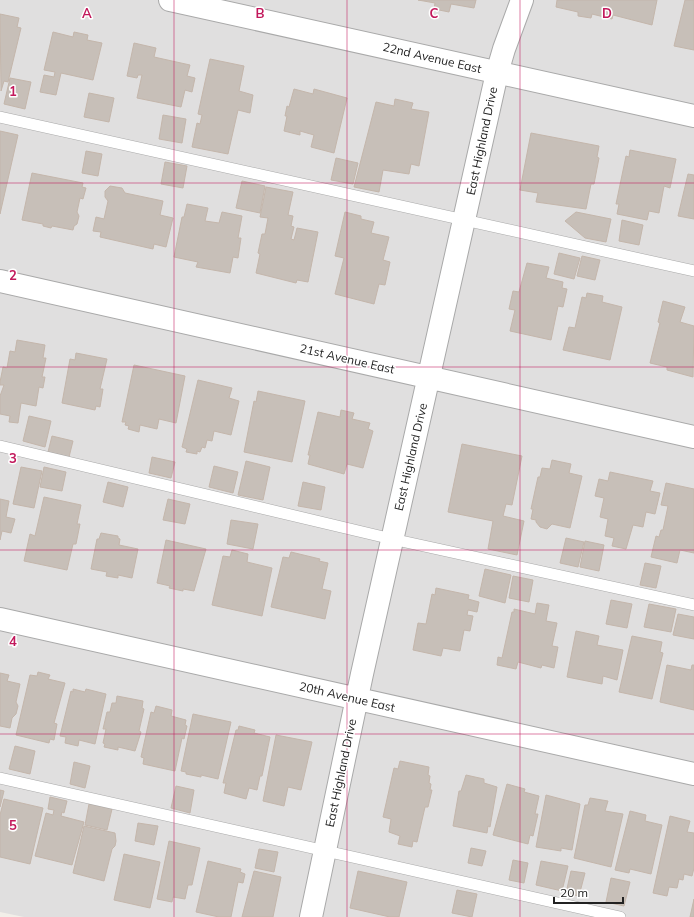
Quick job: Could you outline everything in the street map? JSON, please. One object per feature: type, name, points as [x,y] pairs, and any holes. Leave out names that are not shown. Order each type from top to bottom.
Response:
[{"type":"street","name":"22nd Avenue East","points":[[170,0],[694,116]]},
{"type":"street","name":"East Highland Drive","points":[[310,917],[392,539],[497,73],[522,0]]},
{"type":"street","name":"21st Avenue East","points":[[0,281],[694,437]]},
{"type":"street","name":"20th Avenue East","points":[[0,619],[694,774]]},
{"type":"lane","points":[[0,117],[694,271]]},
{"type":"lane","points":[[0,446],[392,539],[694,605]]},
{"type":"lane","points":[[0,778],[620,917]]},
{"type":"shaded area","points":[[0,0],[694,0],[694,917],[24,917],[0,912]]},
{"type":"building","points":[[418,0],[476,0],[474,8],[451,4],[449,12],[434,9],[435,3]]},
{"type":"building","points":[[557,0],[657,0],[652,25],[613,15],[612,19],[592,14],[591,18],[578,16],[578,12],[556,7]]},
{"type":"building","points":[[685,0],[694,0],[694,50],[674,46]]},
{"type":"building","points":[[0,14],[19,18],[17,27],[21,28],[8,82],[4,81],[1,91]]},
{"type":"building","points":[[53,32],[73,37],[74,32],[88,35],[87,40],[102,43],[93,80],[61,73],[56,95],[40,92],[44,75],[54,77],[55,72],[44,70]]},
{"type":"building","points":[[134,43],[156,48],[154,57],[190,65],[187,76],[195,78],[192,92],[185,90],[181,107],[137,98],[142,75],[138,75],[137,78],[127,76]]},
{"type":"building","points":[[210,59],[244,66],[239,91],[253,95],[250,113],[238,110],[228,154],[192,147],[197,123],[200,124],[202,115],[198,114]]},
{"type":"building","points":[[10,78],[31,82],[25,109],[4,104]]},
{"type":"building","points":[[294,89],[313,94],[314,89],[347,98],[334,153],[311,147],[314,135],[300,131],[300,135],[284,131],[287,106],[289,107]]},
{"type":"building","points":[[89,93],[114,98],[109,122],[84,117]]},
{"type":"building","points":[[395,99],[413,103],[411,109],[429,112],[419,166],[411,164],[409,174],[383,170],[379,192],[354,187],[376,102],[394,106]]},
{"type":"building","points":[[163,115],[186,119],[182,143],[159,139]]},
{"type":"building","points":[[0,131],[18,135],[0,214]]},
{"type":"building","points":[[531,133],[599,146],[597,157],[599,158],[594,184],[591,184],[586,209],[536,202],[538,193],[520,190]]},
{"type":"building","points":[[630,150],[676,159],[670,188],[664,186],[659,213],[649,211],[647,220],[617,214],[619,204],[616,204],[626,156],[629,157]]},
{"type":"building","points":[[86,151],[102,154],[98,176],[82,173]]},
{"type":"building","points":[[336,158],[358,163],[353,184],[331,180]]},
{"type":"building","points":[[165,162],[187,166],[183,188],[161,184]]},
{"type":"building","points":[[32,173],[83,183],[82,187],[86,188],[83,199],[80,198],[77,212],[79,216],[77,224],[74,226],[73,230],[52,226],[51,228],[43,226],[43,224],[22,220]]},
{"type":"building","points":[[688,174],[694,175],[694,219],[678,216]]},
{"type":"building","points":[[242,181],[265,186],[260,213],[236,208]]},
{"type":"building","points":[[110,186],[122,188],[125,193],[163,201],[160,215],[173,218],[166,247],[154,244],[153,249],[100,237],[101,232],[93,231],[96,217],[104,219],[108,201],[105,197],[105,191]]},
{"type":"building","points":[[266,187],[293,192],[288,215],[293,216],[291,226],[294,227],[291,239],[294,240],[297,228],[318,232],[308,282],[297,280],[296,283],[256,273],[262,234],[265,234],[268,218],[260,217]]},
{"type":"building","points":[[187,204],[208,208],[205,221],[219,223],[222,212],[242,216],[238,238],[241,238],[238,258],[233,257],[230,273],[196,267],[198,262],[174,257],[182,217],[184,217]]},
{"type":"building","points":[[345,212],[361,216],[361,219],[374,222],[371,233],[389,237],[383,260],[390,262],[385,285],[379,284],[374,304],[335,294],[344,258],[335,256]]},
{"type":"building","points":[[576,212],[611,219],[606,242],[585,238],[565,221]]},
{"type":"building","points":[[622,220],[643,225],[639,245],[619,241]]},
{"type":"building","points":[[559,253],[580,258],[574,279],[554,274]]},
{"type":"building","points":[[582,256],[600,260],[595,280],[577,276]]},
{"type":"building","points":[[527,263],[549,267],[546,278],[563,282],[562,288],[567,289],[563,307],[558,306],[551,340],[510,331],[515,310],[509,309],[513,291],[519,292]]},
{"type":"building","points":[[587,293],[603,296],[602,302],[622,307],[610,360],[563,350],[569,327],[575,328],[582,297],[586,298]]},
{"type":"building","points":[[663,301],[685,307],[680,322],[694,326],[693,377],[667,370],[667,367],[650,363],[660,323],[658,322]]},
{"type":"building","points":[[17,340],[45,345],[43,358],[46,358],[42,377],[45,377],[43,388],[39,387],[36,406],[21,403],[18,423],[9,422],[10,416],[0,414],[0,396],[4,385],[0,385],[3,367],[7,368],[10,351],[15,352]]},
{"type":"building","points":[[76,353],[107,359],[100,389],[103,389],[100,407],[96,406],[95,410],[62,403],[70,359],[75,360]]},
{"type":"building","points":[[134,365],[185,376],[176,423],[159,419],[157,429],[140,425],[139,432],[128,429],[129,426],[125,425],[126,422],[122,422]]},
{"type":"building","points":[[198,380],[232,388],[229,398],[239,401],[231,435],[214,431],[212,441],[207,440],[205,448],[202,447],[200,452],[197,451],[197,454],[186,452],[187,449],[182,447]]},
{"type":"building","points":[[258,391],[305,401],[292,462],[244,452],[254,401],[256,402]]},
{"type":"building","points":[[341,410],[354,413],[352,419],[370,423],[368,429],[373,431],[363,468],[347,464],[344,474],[308,464],[310,455],[308,455],[318,412],[340,417]]},
{"type":"building","points":[[29,416],[51,421],[45,447],[23,441]]},
{"type":"building","points":[[52,436],[73,441],[69,457],[48,452]]},
{"type":"building","points":[[462,444],[522,456],[512,505],[506,504],[503,516],[524,521],[517,555],[488,549],[493,521],[448,512]]},
{"type":"building","points":[[152,457],[175,462],[171,478],[149,473]]},
{"type":"building","points":[[552,460],[571,464],[569,473],[582,476],[570,528],[552,524],[547,529],[540,527],[536,520],[531,519],[533,509],[531,509],[538,477],[540,477],[542,468],[550,469]]},
{"type":"building","points":[[246,461],[270,467],[263,500],[238,495]]},
{"type":"building","points":[[214,466],[238,472],[233,493],[209,487]]},
{"type":"building","points":[[21,467],[42,471],[34,508],[13,504]]},
{"type":"building","points":[[44,467],[66,472],[62,491],[40,487]]},
{"type":"building","points":[[610,472],[653,481],[650,491],[660,493],[655,514],[646,512],[643,527],[633,525],[626,549],[612,546],[614,538],[605,536],[608,519],[600,517],[604,498],[595,496],[599,479],[608,481]]},
{"type":"building","points":[[108,482],[128,487],[123,507],[103,502]]},
{"type":"building","points":[[303,482],[325,487],[321,510],[298,506]]},
{"type":"building","points":[[666,483],[694,489],[694,553],[680,550],[677,563],[651,557],[656,536],[659,537],[661,530],[663,530],[668,506],[661,505]]},
{"type":"building","points":[[44,497],[81,505],[77,524],[80,524],[76,544],[73,544],[67,570],[24,561],[30,534],[35,536]]},
{"type":"building","points":[[0,499],[9,501],[6,517],[15,519],[11,533],[2,531],[0,540]]},
{"type":"building","points":[[168,499],[190,504],[185,524],[163,520]]},
{"type":"building","points":[[231,520],[258,524],[253,549],[227,544]]},
{"type":"building","points":[[101,533],[118,536],[120,539],[119,545],[138,549],[132,578],[118,575],[118,578],[106,576],[107,572],[91,569],[97,539],[99,539]]},
{"type":"building","points":[[566,538],[584,542],[578,567],[560,563]]},
{"type":"building","points":[[166,540],[206,549],[194,591],[183,589],[183,591],[169,588],[170,586],[157,583]]},
{"type":"building","points":[[585,541],[604,545],[599,571],[580,567]]},
{"type":"building","points":[[232,550],[248,554],[247,562],[272,568],[262,616],[212,605],[223,556],[230,557]]},
{"type":"building","points":[[291,552],[320,559],[319,561],[328,563],[322,589],[331,591],[325,619],[271,607],[283,557],[289,558]]},
{"type":"building","points":[[645,563],[661,566],[656,588],[640,585]]},
{"type":"building","points":[[485,569],[511,575],[505,603],[479,596]]},
{"type":"building","points":[[513,576],[533,580],[529,602],[509,598]]},
{"type":"building","points":[[436,588],[469,595],[468,599],[479,602],[477,612],[468,610],[467,615],[473,616],[470,631],[464,630],[460,651],[443,648],[441,656],[413,650],[418,623],[426,624],[432,594],[435,595]]},
{"type":"building","points":[[611,600],[632,604],[627,628],[606,624]]},
{"type":"building","points":[[537,603],[549,605],[546,621],[557,623],[552,646],[558,647],[554,668],[542,665],[541,668],[518,662],[516,669],[497,665],[498,657],[502,658],[512,612],[514,612],[514,609],[535,614]]},
{"type":"building","points":[[649,604],[676,609],[671,632],[644,627]]},
{"type":"building","points":[[678,614],[694,617],[694,639],[673,635]]},
{"type":"building","points":[[576,631],[599,636],[597,645],[623,650],[617,680],[603,676],[602,684],[567,677]]},
{"type":"building","points":[[632,636],[662,642],[660,652],[663,653],[652,699],[619,692]]},
{"type":"building","points":[[667,665],[691,670],[692,665],[694,665],[694,710],[660,702]]},
{"type":"building","points":[[38,672],[50,675],[48,679],[65,683],[54,723],[57,724],[54,740],[50,739],[49,743],[16,735],[30,675],[37,676]]},
{"type":"building","points":[[0,673],[9,675],[7,681],[20,684],[16,702],[18,706],[16,714],[12,718],[10,728],[0,726]]},
{"type":"building","points":[[73,689],[85,692],[86,689],[106,694],[95,744],[79,740],[78,746],[65,743],[66,737],[60,736],[71,691],[73,692]]},
{"type":"building","points":[[117,696],[143,701],[142,708],[144,709],[139,731],[141,732],[135,751],[118,747],[118,750],[104,747],[105,744],[103,743],[106,729],[103,729],[107,712],[110,712],[112,703],[116,703]]},
{"type":"building","points":[[156,706],[172,710],[171,716],[186,720],[185,725],[187,726],[184,739],[182,738],[175,771],[143,764],[144,758],[141,757],[151,712],[154,713]]},
{"type":"building","points":[[193,714],[231,722],[218,779],[201,775],[201,777],[186,774],[186,772],[181,771]]},
{"type":"building","points":[[239,726],[255,730],[254,733],[270,737],[262,776],[260,776],[257,790],[249,788],[246,799],[224,793],[226,783],[223,783],[236,730],[238,730]]},
{"type":"building","points":[[276,735],[312,742],[301,790],[288,787],[284,806],[263,801]]},
{"type":"building","points":[[15,746],[35,751],[30,774],[9,769]]},
{"type":"building","points":[[400,761],[429,767],[429,783],[431,784],[430,790],[432,790],[428,807],[425,807],[417,842],[413,841],[412,847],[398,844],[400,836],[389,832],[391,819],[383,817],[394,768],[398,769]]},
{"type":"building","points":[[74,762],[90,766],[85,788],[70,784]]},
{"type":"building","points":[[466,775],[484,779],[484,783],[497,787],[490,827],[488,826],[487,833],[453,826],[459,791],[461,791]]},
{"type":"building","points":[[507,784],[525,789],[524,792],[539,796],[535,814],[538,814],[533,836],[530,835],[528,844],[493,835]]},
{"type":"building","points":[[176,786],[194,790],[190,813],[171,808]]},
{"type":"building","points":[[0,790],[4,791],[0,807]]},
{"type":"building","points":[[546,795],[580,804],[572,850],[561,848],[561,851],[536,847]]},
{"type":"building","points":[[50,797],[67,801],[64,813],[62,812],[61,816],[84,822],[72,865],[35,856],[46,813],[53,815],[54,810],[48,809]]},
{"type":"building","points":[[590,798],[608,801],[605,811],[623,814],[611,867],[574,858],[585,805],[588,805]]},
{"type":"building","points":[[4,799],[43,808],[30,864],[0,857],[0,815]]},
{"type":"building","points":[[89,804],[112,809],[107,830],[85,825]]},
{"type":"building","points":[[630,811],[646,815],[645,821],[662,825],[651,874],[630,869],[629,873],[615,870]]},
{"type":"building","points":[[670,816],[690,821],[687,832],[694,833],[694,868],[692,876],[684,874],[683,880],[679,879],[677,888],[669,887],[667,896],[653,893]]},
{"type":"building","points":[[138,823],[158,826],[154,845],[135,841]]},
{"type":"building","points":[[84,826],[115,833],[115,846],[112,849],[104,881],[73,873]]},
{"type":"building","points":[[169,841],[200,848],[192,885],[188,885],[185,899],[173,897],[172,902],[157,899]]},
{"type":"building","points":[[471,848],[486,851],[482,866],[468,863]]},
{"type":"building","points":[[259,849],[278,852],[274,872],[255,868]]},
{"type":"building","points":[[124,854],[160,862],[150,908],[114,900]]},
{"type":"building","points":[[513,860],[528,863],[524,883],[509,880]]},
{"type":"building","points":[[208,861],[241,869],[240,872],[245,874],[243,883],[238,882],[231,917],[219,917],[196,912]]},
{"type":"building","points":[[541,861],[568,866],[562,891],[536,885]]},
{"type":"building","points":[[254,871],[281,877],[273,917],[242,917]]},
{"type":"building","points":[[358,871],[407,882],[399,917],[390,917],[350,908]]},
{"type":"building","points":[[571,871],[585,873],[579,896],[566,893]]},
{"type":"building","points":[[611,878],[630,882],[624,906],[606,902]]},
{"type":"building","points":[[457,890],[477,894],[472,917],[452,913]]},
{"type":"building","points":[[694,899],[694,917],[690,917]]}]
